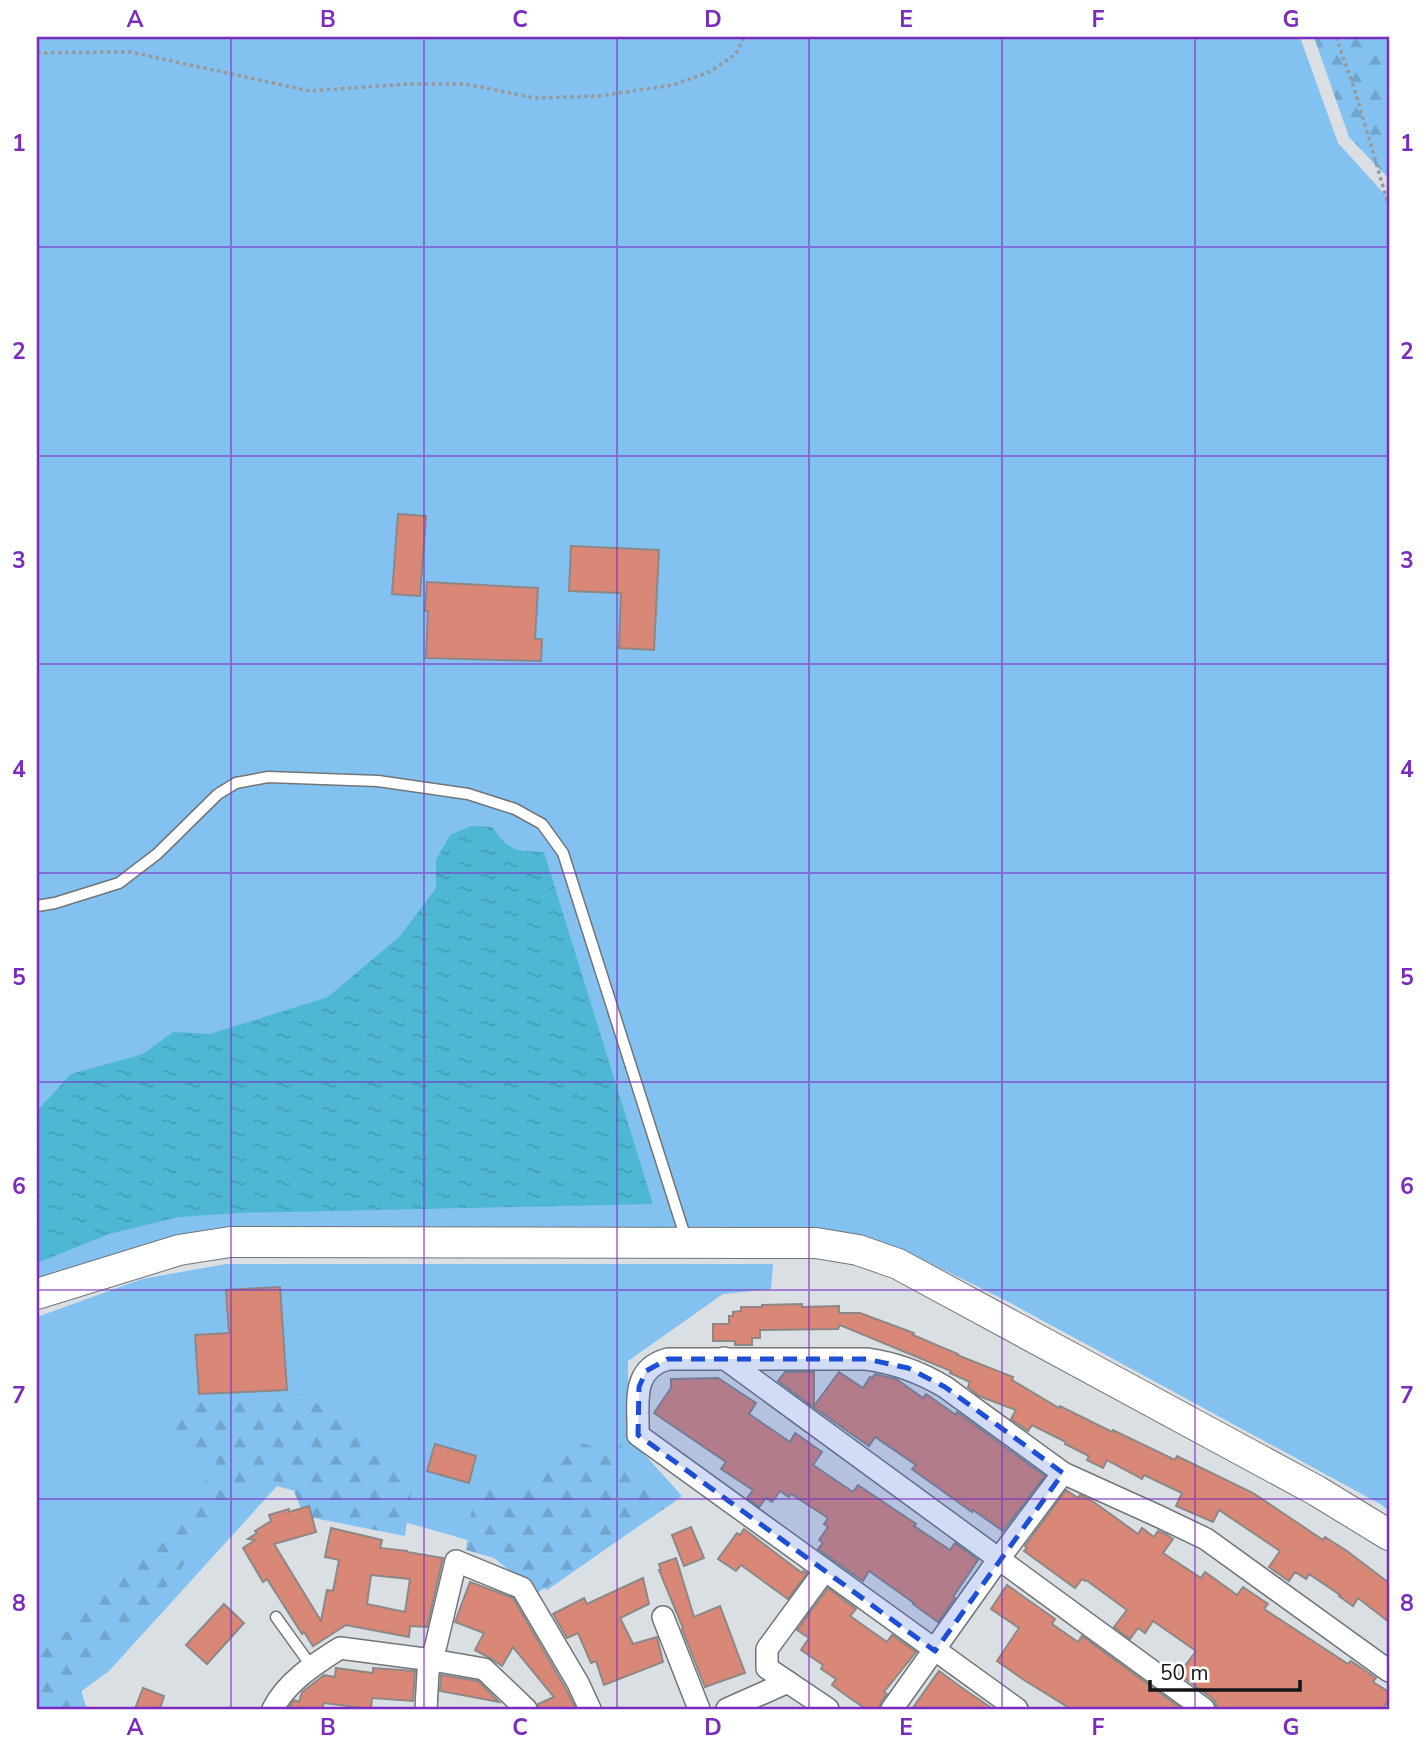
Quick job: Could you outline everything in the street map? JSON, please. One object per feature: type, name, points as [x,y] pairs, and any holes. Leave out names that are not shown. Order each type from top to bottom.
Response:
[{"type":"street","points":[[37,1294],[179,1250],[230,1242],[816,1243],[858,1250],[898,1264],[1317,1491],[1389,1535]]},
{"type":"street","points":[[724,1358],[1204,1709]]},
{"type":"street","points":[[1017,1709],[638,1435],[639,1387],[646,1371],[656,1362],[668,1359],[724,1358],[866,1359],[908,1368],[945,1387],[1063,1473],[1206,1539],[1389,1671]]},
{"type":"street","points":[[892,1709],[1063,1473]]},
{"type":"street","points":[[426,1709],[428,1672],[456,1561],[522,1588],[578,1683],[590,1709]]},
{"type":"street","points":[[825,1570],[768,1649],[768,1668],[828,1709]]},
{"type":"street","points":[[663,1617],[699,1709]]},
{"type":"street","points":[[273,1709],[279,1695],[340,1648],[484,1669],[526,1709]]},
{"type":"street","points":[[727,1709],[788,1682]]},
{"type":"lane","points":[[37,906],[119,883],[157,854],[218,794],[236,783],[268,777],[378,781],[468,794],[515,809],[542,824],[563,853],[687,1242]]},
{"type":"lane","points":[[276,1617],[312,1667]]},
{"type":"path","points":[[37,53],[130,52],[310,91],[409,84],[465,84],[535,98],[598,96],[673,85],[709,72],[736,54],[744,37]]},
{"type":"path","points":[[1336,37],[1389,207]]},
{"type":"highlighted area","points":[[668,1359],[866,1359],[908,1368],[945,1387],[1063,1473],[935,1651],[638,1435],[639,1387],[646,1371]]},
{"type":"green space","points":[[37,37],[1300,37],[1338,143],[1389,199],[1389,1511],[1005,1300],[905,1251],[185,1236],[117,1253],[37,1282]]},
{"type":"green space","points":[[1314,37],[1389,37],[1389,179],[1349,137]]},
{"type":"green space","points":[[226,1264],[773,1264],[771,1289],[723,1294],[628,1361],[628,1436],[682,1496],[547,1590],[496,1548],[277,1486],[109,1671],[61,1706],[37,1709],[37,1317],[142,1279]]},
{"type":"green space","points":[[305,1394],[413,1479],[405,1536],[304,1516],[291,1484],[261,1479],[216,1525],[103,1665],[79,1685],[87,1709],[37,1709],[37,1647],[61,1637],[212,1473],[167,1437],[168,1404]]},
{"type":"green space","points":[[568,1438],[594,1447],[614,1438],[676,1501],[537,1593],[494,1558],[466,1550],[475,1486],[537,1484]]},
{"type":"water","points":[[471,826],[492,827],[514,848],[544,852],[653,1204],[238,1213],[179,1217],[109,1234],[37,1263],[37,1111],[71,1074],[143,1054],[173,1032],[210,1034],[328,997],[400,936],[436,888],[436,860],[450,835]]},
{"type":"building","points":[[398,514],[426,516],[420,596],[392,594]]},
{"type":"building","points":[[571,546],[659,550],[654,650],[619,648],[621,593],[569,591]]},
{"type":"building","points":[[427,582],[538,588],[535,639],[542,639],[541,661],[426,658]]},
{"type":"building","points":[[280,1287],[287,1390],[199,1394],[195,1335],[229,1333],[226,1290]]},
{"type":"building","points":[[802,1304],[802,1307],[839,1306],[839,1313],[860,1313],[914,1333],[913,1335],[957,1355],[1013,1377],[1012,1380],[1059,1408],[1060,1406],[1175,1460],[1177,1456],[1253,1493],[1323,1540],[1325,1537],[1347,1551],[1389,1583],[1389,1622],[1358,1598],[1353,1606],[1309,1574],[1306,1579],[1295,1572],[1289,1581],[1269,1567],[1280,1551],[1219,1510],[1213,1522],[1176,1506],[1182,1493],[1144,1475],[1142,1479],[1107,1460],[1103,1468],[1087,1460],[1089,1456],[1065,1444],[1066,1442],[1032,1425],[1028,1431],[1011,1419],[1016,1410],[979,1396],[968,1387],[970,1382],[950,1373],[951,1371],[840,1325],[838,1329],[760,1330],[760,1338],[752,1338],[752,1345],[735,1345],[735,1341],[713,1341],[713,1324],[729,1324],[729,1316],[733,1316],[733,1312],[741,1311],[741,1307]]},
{"type":"building","points":[[785,1372],[814,1372],[814,1406],[839,1372],[863,1388],[875,1374],[896,1379],[923,1398],[926,1394],[956,1415],[957,1412],[1045,1476],[1003,1531],[912,1469],[916,1465],[875,1437],[869,1446],[806,1402],[778,1381]]},
{"type":"building","points":[[718,1378],[756,1403],[749,1414],[790,1442],[795,1433],[822,1452],[813,1465],[853,1492],[858,1485],[950,1550],[955,1543],[978,1560],[938,1622],[869,1571],[863,1581],[818,1549],[823,1543],[819,1540],[828,1527],[824,1524],[828,1518],[791,1494],[789,1497],[780,1491],[772,1502],[766,1498],[759,1507],[747,1498],[753,1490],[721,1469],[726,1462],[654,1413],[671,1388],[671,1379]]},
{"type":"building","points":[[435,1444],[476,1456],[469,1483],[427,1471]]},
{"type":"building","points":[[1066,1490],[1078,1498],[1080,1495],[1091,1500],[1138,1534],[1142,1528],[1154,1537],[1158,1531],[1167,1535],[1173,1539],[1163,1553],[1201,1578],[1205,1572],[1237,1595],[1243,1587],[1268,1604],[1264,1609],[1348,1664],[1351,1661],[1376,1678],[1373,1682],[1389,1692],[1389,1699],[1383,1709],[1217,1709],[1212,1698],[1179,1674],[1196,1651],[1153,1621],[1145,1633],[1138,1628],[1130,1639],[1114,1627],[1127,1610],[1086,1580],[1082,1579],[1075,1588],[1024,1551]]},
{"type":"building","points":[[309,1506],[316,1532],[274,1544],[321,1621],[327,1590],[333,1591],[339,1560],[325,1557],[331,1528],[382,1540],[380,1548],[443,1558],[427,1627],[410,1626],[409,1637],[346,1625],[313,1646],[304,1632],[302,1634],[267,1579],[263,1582],[243,1548],[255,1540],[248,1539],[257,1533],[255,1531],[271,1521],[269,1515],[289,1509],[289,1512]],"holes":[[[371,1575],[410,1579],[405,1612],[367,1604]]]},
{"type":"building","points":[[691,1527],[704,1558],[684,1566],[672,1535]]},
{"type":"building","points":[[744,1529],[802,1573],[807,1573],[788,1599],[741,1565],[736,1571],[718,1559],[737,1533],[740,1535]]},
{"type":"building","points":[[676,1558],[694,1617],[720,1606],[745,1673],[705,1687],[659,1570],[659,1564]]},
{"type":"building","points":[[643,1578],[649,1604],[620,1618],[633,1644],[657,1637],[663,1662],[604,1685],[596,1661],[591,1663],[578,1633],[567,1638],[553,1614],[584,1598],[587,1604]]},
{"type":"building","points":[[470,1582],[513,1598],[576,1709],[539,1709],[538,1704],[554,1697],[513,1647],[502,1666],[475,1650],[484,1633],[455,1622]]},
{"type":"building","points":[[1007,1585],[1055,1619],[1052,1624],[1078,1642],[1082,1636],[1182,1709],[1071,1709],[997,1661],[1019,1628],[991,1609]]},
{"type":"building","points":[[828,1588],[856,1609],[850,1616],[887,1642],[892,1635],[916,1652],[884,1692],[887,1694],[879,1709],[866,1709],[832,1685],[836,1679],[821,1669],[823,1665],[801,1650],[809,1638],[797,1630]]},
{"type":"building","points":[[224,1604],[244,1623],[207,1664],[186,1645]]},
{"type":"building","points":[[336,1668],[373,1673],[373,1668],[415,1671],[413,1701],[372,1698],[371,1709],[324,1703],[322,1709],[288,1709],[294,1700],[299,1702],[302,1692],[324,1675],[335,1677]]},
{"type":"building","points":[[939,1671],[965,1690],[993,1709],[912,1709]]},
{"type":"building","points":[[441,1675],[478,1681],[499,1702],[440,1691]]},
{"type":"building","points":[[143,1688],[164,1696],[160,1709],[135,1709]]}]
